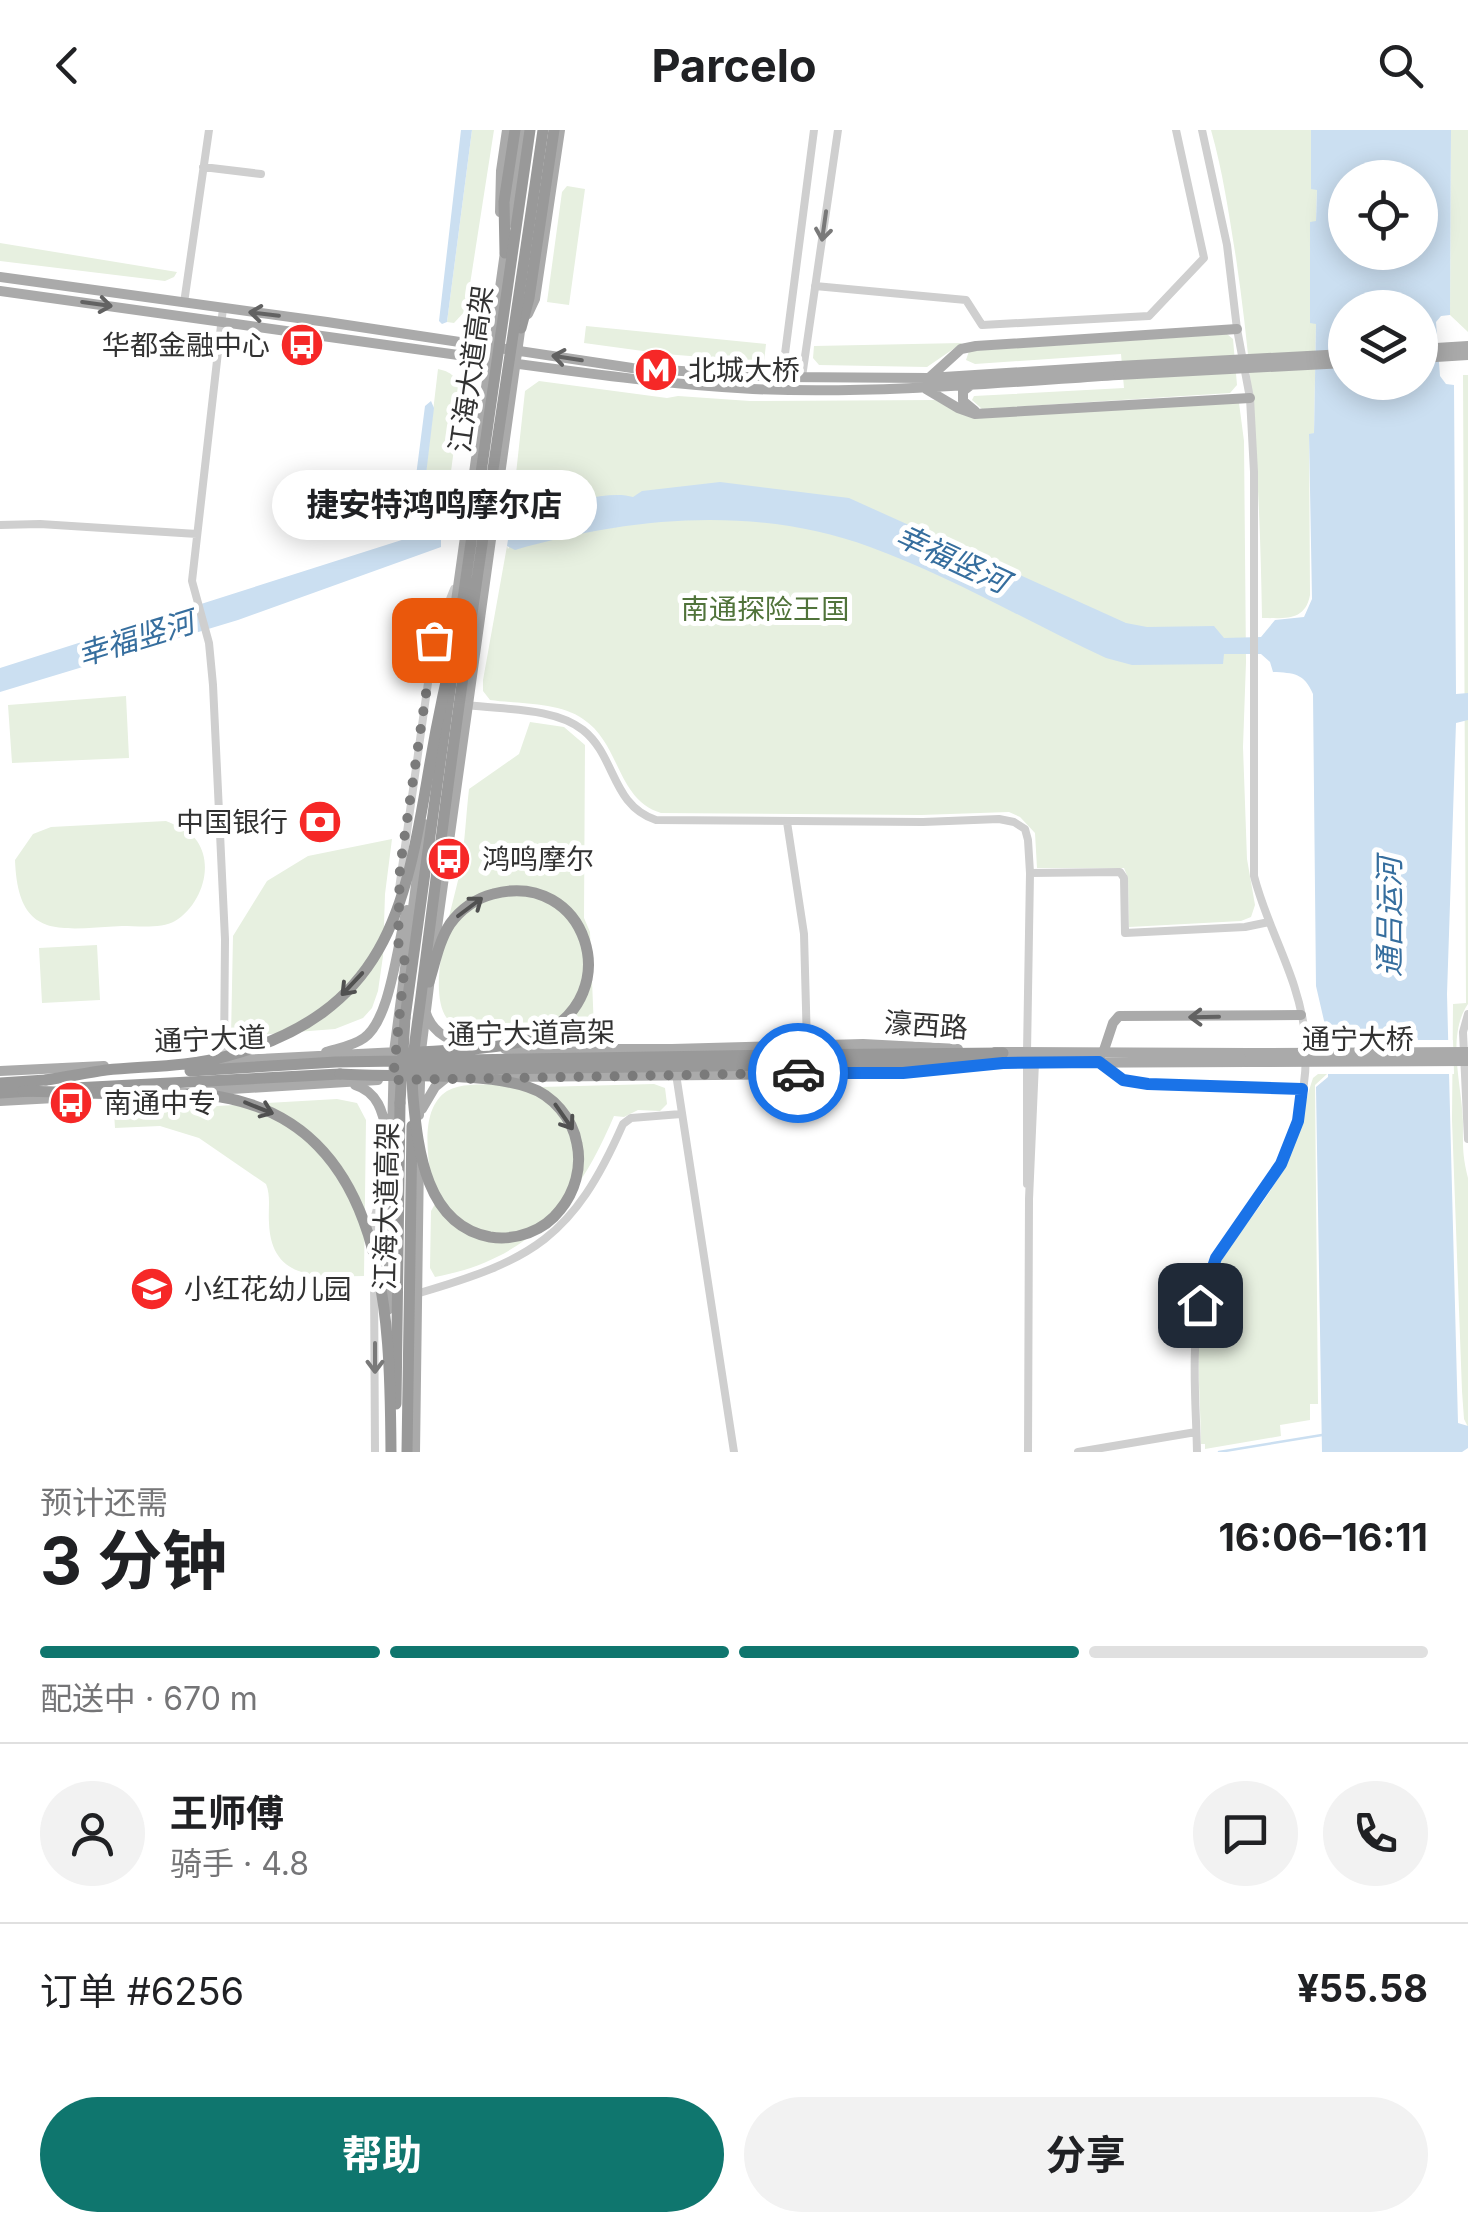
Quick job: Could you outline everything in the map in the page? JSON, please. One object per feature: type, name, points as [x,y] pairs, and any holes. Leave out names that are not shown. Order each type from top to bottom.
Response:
[{"type":"highway","points":[[505,253],[501,203],[518,130]]},
{"type":"highway","name":"江海大道高架","points":[[391,1452],[405,1018],[530,130]]},
{"type":"highway","points":[[521,328],[530,298],[551,130]]},
{"type":"highway","name":"江海大道高架","points":[[411,1452],[413,1095],[418,1024],[452,754],[551,130]]},
{"type":"highway","points":[[46,1080],[105,1070],[200,1062],[248,1050],[286,1035],[330,1007],[354,982],[370,963],[401,907],[414,860],[440,704],[459,628]]},
{"type":"highway","points":[[337,1073],[522,1042],[542,1034],[568,1016],[586,989],[588,949],[576,921],[554,901],[524,890],[504,891],[472,903],[449,925],[418,1024]]},
{"type":"highway","name":"通宁大道高架","points":[[0,1083],[781,1060],[1003,1058]]},
{"type":"highway","points":[[337,1073],[510,1082],[545,1096],[566,1116],[578,1146],[578,1169],[565,1205],[544,1226],[520,1236],[490,1237],[464,1228],[444,1211],[424,1169],[413,1095]]},
{"type":"highway","name":"通宁大道高架","points":[[0,1093],[337,1073]]},
{"type":"highway","points":[[23,1091],[220,1097],[276,1115],[324,1152],[361,1212],[382,1282],[390,1350],[391,1452]]},
{"type":"main road","points":[[501,203],[507,130]]},
{"type":"main road","points":[[391,1452],[394,1052],[505,253],[518,130]]},
{"type":"main road","points":[[411,1452],[421,1051],[551,130]]},
{"type":"main road","points":[[0,277],[632,368],[927,383],[958,408],[986,414],[1250,398]]},
{"type":"main road","points":[[0,291],[656,383],[756,389],[927,383],[1328,355]]},
{"type":"main road","points":[[927,383],[953,355],[968,347],[1237,328]]},
{"type":"main road","points":[[1438,348],[1468,346]]},
{"type":"main road","points":[[968,347],[958,358],[960,368],[971,380]]},
{"type":"main road","points":[[1438,357],[1468,355]]},
{"type":"main road","points":[[1118,370],[1328,364]]},
{"type":"main road","points":[[971,380],[963,392],[964,401],[970,409],[986,414]]},
{"type":"main road","points":[[296,1058],[349,1045],[376,1027],[385,1007],[416,878]]},
{"type":"main road","points":[[426,1006],[430,1024],[439,1032],[460,1043],[485,1049]]},
{"type":"main road","points":[[1301,1016],[1119,1016],[1101,1058],[1123,1080],[1148,1084],[1302,1089]]},
{"type":"main road","name":"濠西路","points":[[421,1051],[913,1045],[1003,1058],[1248,1058]]},
{"type":"main road","name":"通宁大道","points":[[0,1071],[421,1051]]},
{"type":"main road","name":"通宁大桥","points":[[1248,1058],[1468,1052]]},
{"type":"main road","name":"濠西路","points":[[421,1078],[903,1073],[1003,1058]]},
{"type":"main road","name":"通宁大桥","points":[[1248,1058],[1468,1061]]},
{"type":"main road","points":[[337,1073],[368,1089],[376,1098],[391,1158]]},
{"type":"main road","name":"通宁大道","points":[[0,1101],[337,1073],[393,1080],[421,1078]]},
{"type":"main road","points":[[419,1120],[430,1094],[446,1078]]},
{"type":"street","points":[[184,303],[210,130]]},
{"type":"street","points":[[782,377],[814,130]]},
{"type":"street","points":[[802,377],[838,130]]},
{"type":"street","points":[[815,286],[966,300],[982,325],[1149,316],[1204,258],[1176,130]]},
{"type":"street","points":[[1197,1452],[1196,1333],[1206,1282],[1216,1258],[1281,1164],[1298,1121],[1305,1037],[1286,956],[1268,922],[1254,876],[1250,398],[1227,245],[1202,130]]},
{"type":"street","points":[[204,167],[262,174]]},
{"type":"street","points":[[222,308],[192,581],[213,684],[225,940],[224,1061]]},
{"type":"street","points":[[0,525],[197,534]]},
{"type":"street","points":[[405,962],[398,942],[400,867],[434,640],[460,576]]},
{"type":"street","points":[[468,705],[549,716],[584,730],[601,753],[625,800],[642,815],[676,822],[999,819],[1024,829],[1030,873],[1025,1166],[1029,1198],[1028,1452]]},
{"type":"street","points":[[787,822],[804,934],[807,1045]]},
{"type":"street","points":[[1030,873],[1120,872],[1124,878],[1126,932],[1246,928],[1268,922]]},
{"type":"street","points":[[1468,1014],[1463,1032],[1468,1134]]},
{"type":"street","points":[[676,1074],[734,1452]]},
{"type":"street","points":[[416,1294],[506,1265],[540,1246],[586,1198],[623,1124],[631,1118],[681,1114]]},
{"type":"street","points":[[375,1452],[375,1216],[391,1158]]},
{"type":"street","points":[[1078,1452],[1197,1436]]},
{"type":"green space","points":[[472,130],[494,130],[466,310],[454,323],[447,322]]},
{"type":"green space","points":[[1211,130],[1311,130],[1312,189],[1317,189],[1316,222],[1310,222],[1311,323],[1316,323],[1314,433],[1309,435],[1310,595],[1303,610],[1286,618],[1262,618],[1252,393],[1236,258]]},
{"type":"green space","points":[[1451,130],[1468,130],[1468,332],[1450,315]]},
{"type":"green space","points":[[567,186],[585,189],[569,305],[547,302],[562,192]]},
{"type":"green space","points":[[0,243],[177,272],[165,281],[0,261]]},
{"type":"green space","points":[[586,326],[766,344],[764,362],[584,343]]},
{"type":"green space","points":[[1227,334],[1233,339],[1237,385],[1230,393],[982,409],[972,400],[974,396],[1124,388],[1121,354],[975,364],[966,360],[969,351]]},
{"type":"green space","points":[[962,343],[927,367],[819,365],[813,358],[814,346]]},
{"type":"green space","points":[[438,369],[455,378],[461,396],[444,524],[420,522]]},
{"type":"green space","points":[[1463,375],[1468,375],[1468,1004],[1461,1017],[1456,1046],[1468,1178],[1468,1427],[1462,1391],[1452,1120],[1453,1004],[1466,1003]]},
{"type":"green space","name":"南通探险王国","points":[[539,381],[667,398],[935,400],[960,413],[1239,403],[1244,441],[1243,747],[1247,859],[1255,905],[1251,917],[1241,921],[1129,927],[1128,878],[1124,868],[1037,868],[1035,833],[1020,817],[1009,812],[661,813],[635,796],[605,742],[583,719],[550,707],[490,700],[483,691],[483,680],[507,546],[508,549],[532,514],[511,520],[525,391]]},
{"type":"green space","points":[[126,696],[129,758],[12,763],[8,705]]},
{"type":"green space","points":[[530,722],[564,727],[585,745],[584,918],[590,932],[594,1029],[463,1029],[445,1015],[439,976],[461,866],[469,789],[519,754]]},
{"type":"green space","points":[[166,821],[194,837],[205,862],[198,896],[170,924],[61,928],[34,917],[24,905],[15,860],[33,834],[51,827]]},
{"type":"green space","points":[[392,839],[383,956],[372,1008],[363,1018],[335,1029],[231,1037],[233,936],[267,881],[308,856]]},
{"type":"green space","points":[[97,945],[100,1000],[42,1003],[39,948]]},
{"type":"green space","points":[[1327,1074],[1315,1085],[1318,1404],[1310,1404],[1310,1420],[1280,1425],[1281,1436],[1205,1449],[1205,1444],[1201,1444],[1199,1357],[1209,1286],[1287,1162],[1313,1078]]},
{"type":"green space","points":[[494,1084],[654,1084],[665,1088],[667,1104],[660,1111],[638,1110],[624,1117],[614,1116],[567,1200],[524,1241],[469,1268],[435,1277],[430,1268],[431,1211],[435,1204],[428,1143],[431,1113],[437,1101],[452,1088]]},
{"type":"green space","points":[[337,1099],[357,1103],[366,1120],[364,1276],[315,1275],[288,1266],[272,1242],[266,1184],[199,1138],[160,1126],[115,1128],[114,1112]]},
{"type":"water","points":[[461,130],[472,130],[447,322],[442,324],[439,321]]},
{"type":"water","points":[[1311,130],[1451,130],[1450,315],[1438,320],[1438,290],[1328,290],[1328,400],[1438,400],[1438,349],[1440,376],[1446,384],[1454,385],[1456,694],[1468,693],[1468,720],[1456,723],[1447,994],[1458,1423],[1468,1426],[1468,1448],[1462,1452],[1322,1452],[1316,1087],[1328,1077],[1328,1038],[1316,986],[1313,694],[1302,678],[1273,672],[1270,662],[1261,654],[1224,654],[1223,664],[1132,665],[1106,658],[899,558],[827,534],[783,525],[693,520],[648,523],[515,550],[507,546],[511,520],[538,511],[590,498],[633,497],[642,491],[720,482],[849,498],[1126,623],[1147,627],[1214,626],[1224,638],[1261,637],[1275,620],[1304,617],[1312,599],[1309,434],[1314,433],[1316,324],[1310,323],[1310,222],[1316,221],[1317,190],[1311,189]]},
{"type":"water","name":"幸福竖河","points":[[431,401],[434,408],[419,533],[441,538],[441,547],[238,620],[0,692],[0,668],[408,538],[425,406]]},
{"type":"pier","points":[[1323,1040],[1453,1040],[1454,1074],[1323,1074]]},
{"type":"waterway","points":[[1219,1452],[1322,1435]]},
{"type":"way so far","points":[[434,640],[400,867],[398,942],[405,962],[393,1080],[798,1073]]},
{"type":"place","name":"华都金融中心","points":[[302,345]]},
{"type":"place","name":"北城大桥","points":[[656,370]]},
{"type":"place","name":"捷安特鸿鸣摩尔店","points":[[434,640]]},
{"type":"place","name":"中国银行","points":[[320,822]]},
{"type":"place","name":"鸿鸣摩尔","points":[[449,859]]},
{"type":"place","name":"南通中专","points":[[71,1103]]},
{"type":"place","name":"小红花幼儿园","points":[[152,1289]]},
{"type":"route","points":[[798,1073],[903,1073],[1003,1063],[1099,1062],[1123,1080],[1148,1084],[1302,1089],[1298,1121],[1281,1164],[1216,1258],[1200,1305]]},
{"type":"water label","name":"通吕运河","points":[[1390,917]]}]
